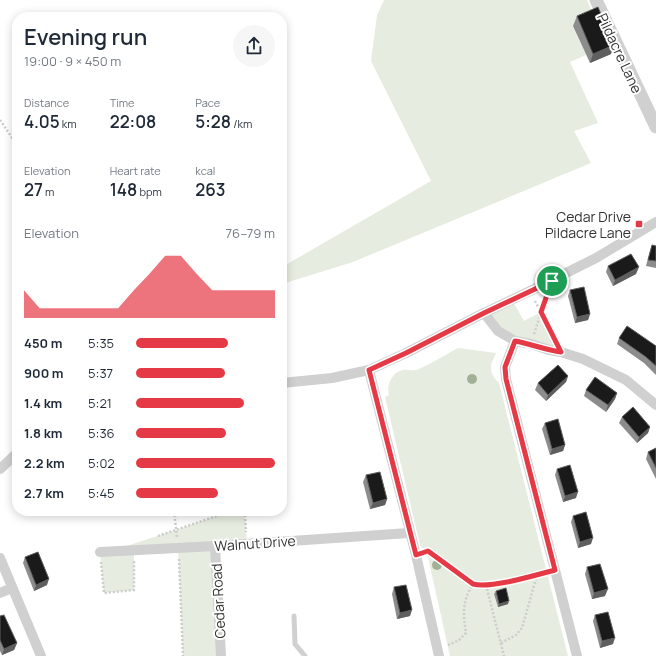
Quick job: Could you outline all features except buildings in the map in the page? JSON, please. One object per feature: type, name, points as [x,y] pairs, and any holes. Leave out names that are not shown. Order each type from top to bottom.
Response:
[{"type":"street","name":"Pildacre Lane","points":[[596,0],[656,127]]},
{"type":"street","points":[[287,382],[332,378],[369,370],[552,281],[596,258],[656,222]]},
{"type":"street","points":[[484,313],[498,331],[515,341],[584,359],[626,380],[656,405]]},
{"type":"street","points":[[515,341],[505,367],[506,379],[577,656]]},
{"type":"street","points":[[369,370],[439,652]]},
{"type":"street","points":[[0,469],[12,458]]},
{"type":"street","name":"Walnut Drive","points":[[100,552],[409,533]]},
{"type":"street","name":"Cedar Road","points":[[215,546],[221,656]]},
{"type":"street","points":[[0,558],[41,656]]},
{"type":"street","points":[[0,593],[12,588]]},
{"type":"lane","points":[[294,616],[295,644],[305,656]]},
{"type":"path","points":[[0,120],[12,138]]},
{"type":"path","points":[[531,344],[552,281]]},
{"type":"path","points":[[530,292],[561,352]]},
{"type":"path","points":[[175,516],[178,547],[183,656]]},
{"type":"path","points":[[156,537],[217,516]]},
{"type":"path","points":[[245,516],[247,544]]},
{"type":"path","points":[[416,555],[428,551],[473,584],[480,586],[555,570]]},
{"type":"path","points":[[102,573],[104,593],[134,590],[134,564]]},
{"type":"path","points":[[501,644],[522,628],[537,575]]},
{"type":"path","points":[[439,652],[459,640],[466,633],[463,613],[468,593],[473,584]]},
{"type":"path","points":[[486,585],[504,656]]},
{"type":"shaded area","points":[[384,0],[587,0],[594,16],[573,26],[586,55],[570,62],[598,123],[574,131],[591,163],[353,262],[287,282],[287,264],[431,181],[371,61],[377,15]]},
{"type":"shaded area","points":[[512,300],[524,321],[541,312],[561,352],[515,341],[484,313]]},
{"type":"shaded area","points":[[458,348],[496,353],[491,365],[491,371],[499,383],[568,656],[450,656],[428,557],[420,545],[385,397],[389,395],[389,383],[396,373],[403,370],[419,369]]},
{"type":"shaded area","points":[[217,516],[245,516],[247,544],[215,546],[221,656],[183,656],[178,547],[134,550],[134,590],[104,593],[100,552],[114,550]]},
{"type":"place","name":"Cedar Drive Pildacre Lane","points":[[639,224]]},
{"type":"route","points":[[552,281],[541,312],[561,352],[515,341],[505,367],[506,379],[555,570],[492,585],[480,586],[473,584],[428,551],[416,555],[409,533],[369,370],[552,281]]}]
